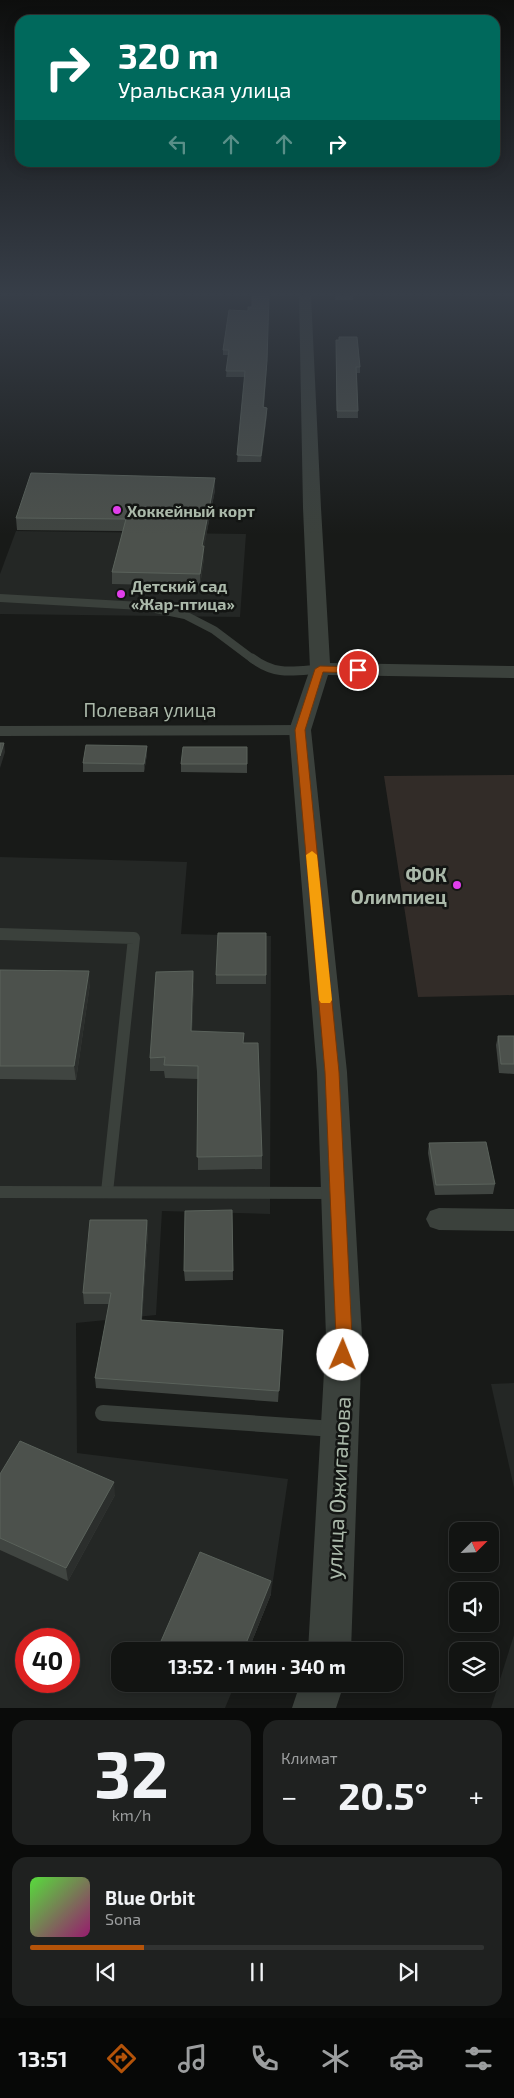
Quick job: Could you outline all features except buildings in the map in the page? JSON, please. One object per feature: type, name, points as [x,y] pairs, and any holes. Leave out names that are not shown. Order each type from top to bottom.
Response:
[{"type":"street","points":[[308,375],[320,669],[514,672]]},
{"type":"street","name":"улица Ожиганова","points":[[320,669],[300,730],[332,1072],[344,1337],[330,1642]]},
{"type":"street","name":"Полевая улица","points":[[0,731],[300,730]]},
{"type":"street","points":[[439,1219],[514,1220]]},
{"type":"street","points":[[314,1708],[319,1692]]},
{"type":"lane","points":[[0,598],[141,606],[185,616],[214,630],[264,667],[282,672],[320,669]]},
{"type":"lane","points":[[0,934],[134,938],[107,1192]]},
{"type":"lane","points":[[0,1192],[337,1193]]},
{"type":"lane","points":[[103,1412],[340,1430]]},
{"type":"shaded area","name":"Детский сад «Жар-птица»","points":[[16,531],[246,534],[240,617],[0,614],[0,574]]},
{"type":"shaded area","name":"ФОК Олимпиец","points":[[514,775],[514,995],[418,997],[384,776]]},
{"type":"shaded area","points":[[0,857],[187,862],[181,934],[271,936],[270,1214],[162,1211],[156,1315],[76,1323],[77,1453],[288,1479],[271,1594],[252,1642],[111,1642],[111,1692],[232,1692],[225,1708],[0,1708]]},
{"type":"shaded area","points":[[514,1383],[514,1488],[491,1384]]},
{"type":"shaded area","points":[[514,1635],[514,1708],[491,1708],[496,1692],[499,1692],[499,1683]]},
{"type":"slow traffic","points":[[312,855],[325,1000]]},
{"type":"place","name":"Хоккейный корт","points":[[117,510]]},
{"type":"place","name":"Детский сад «Жар-птица»","points":[[121,594]]},
{"type":"place","name":"ФОК Олимпиец","points":[[457,885]]},
{"type":"route","points":[[343,1355],[344,1337],[332,1072],[300,730],[320,669],[358,670]]}]
